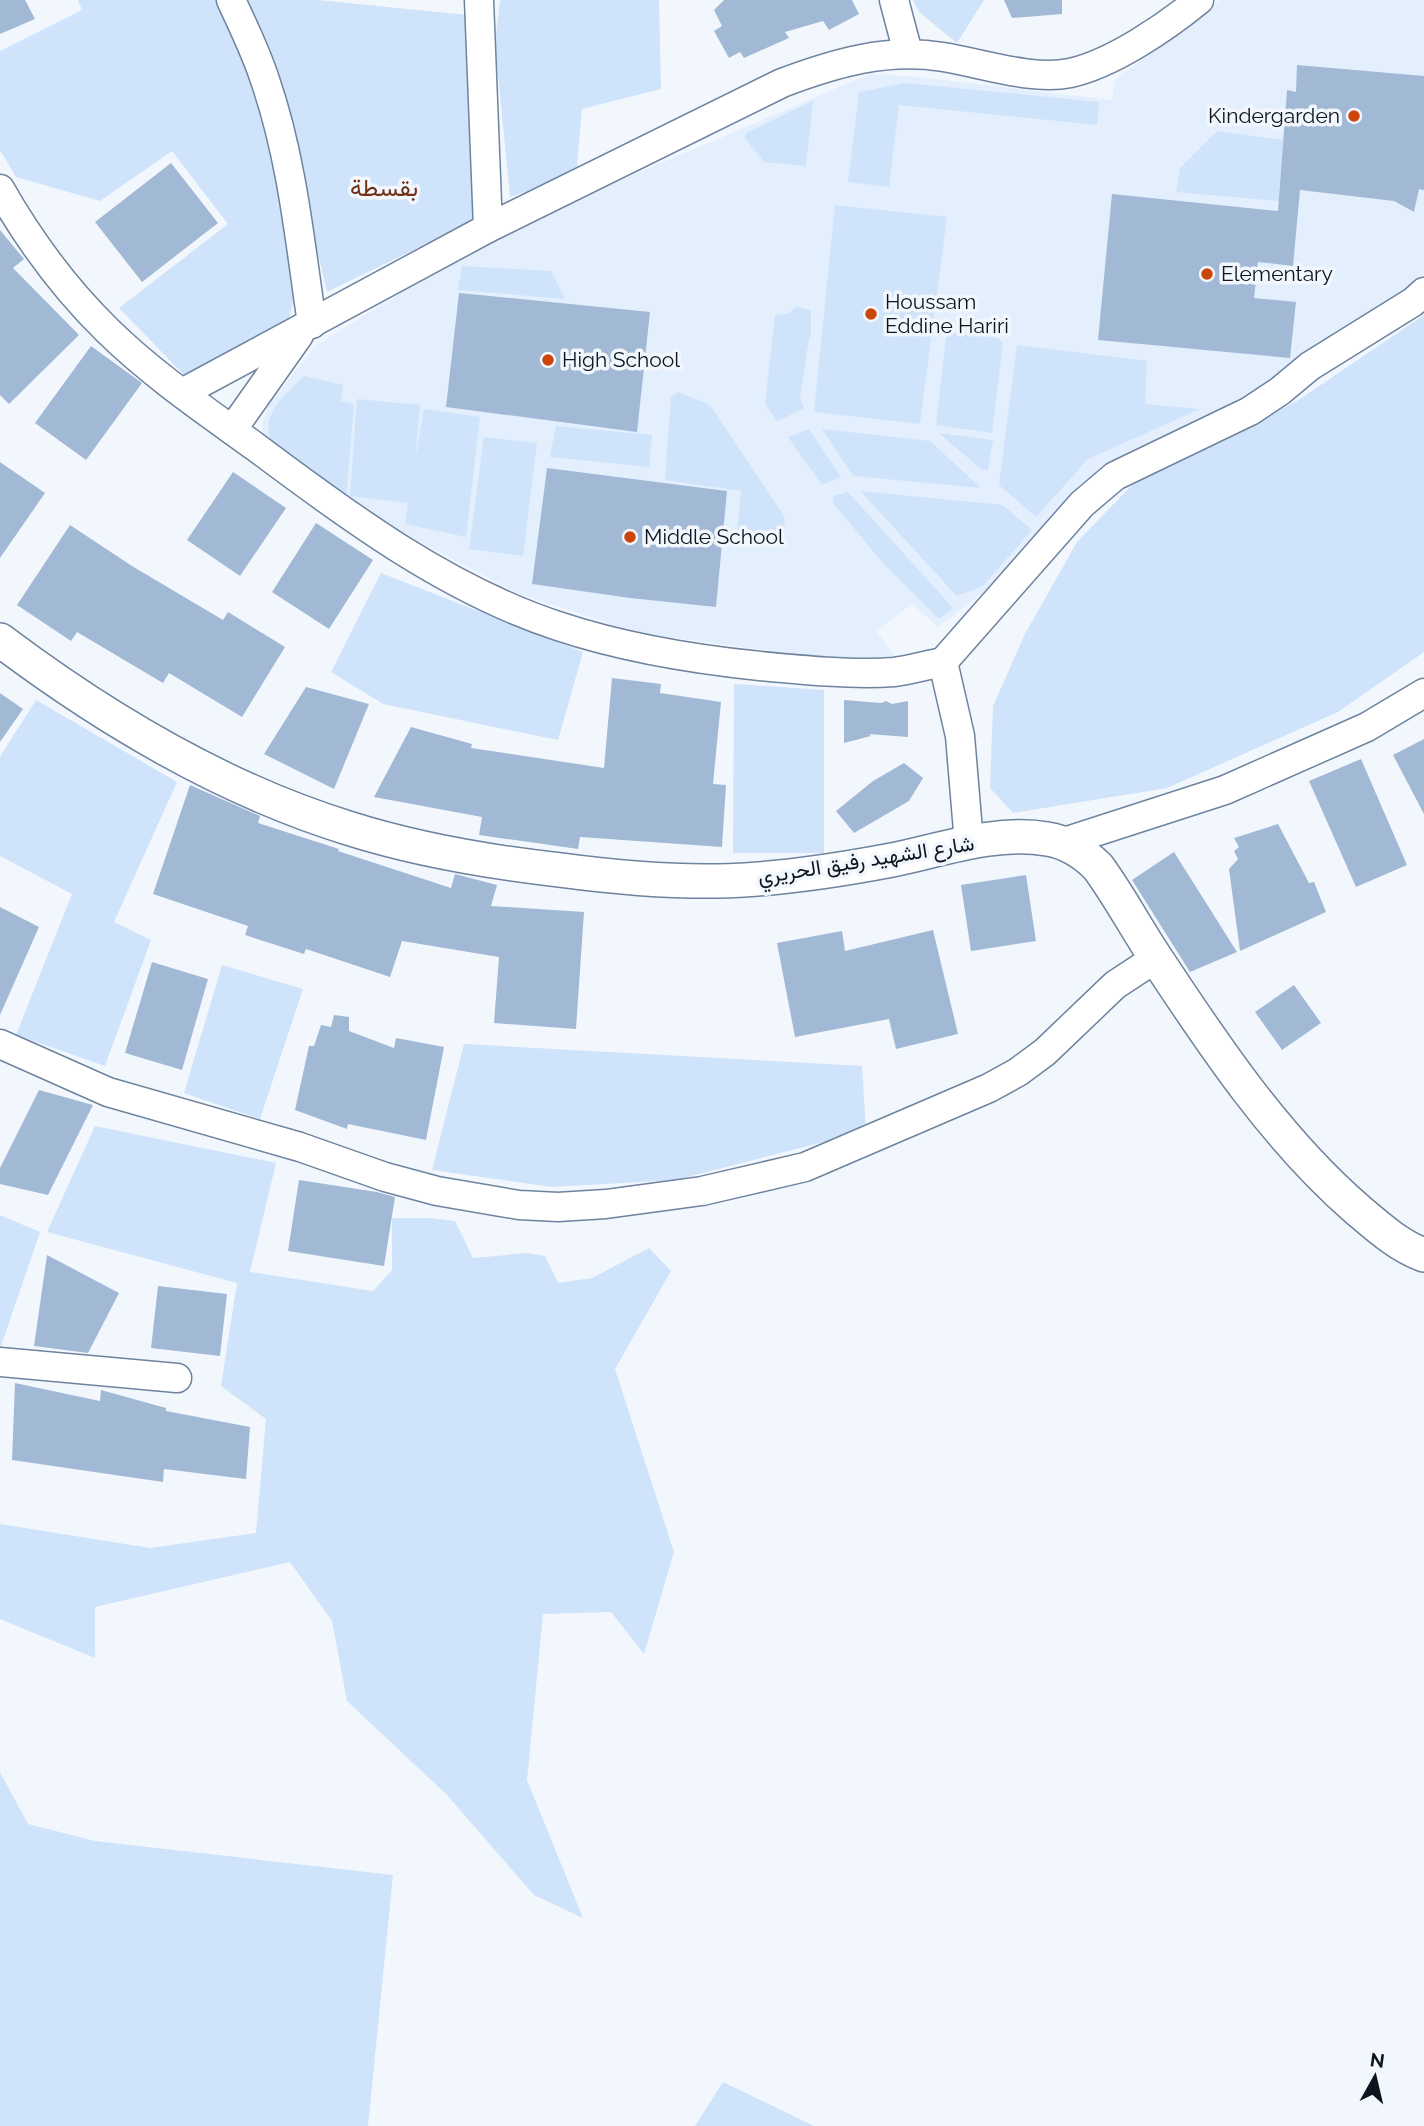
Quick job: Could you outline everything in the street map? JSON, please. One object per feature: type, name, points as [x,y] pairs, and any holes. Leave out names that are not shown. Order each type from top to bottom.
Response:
[{"type":"street","points":[[231,0],[254,49],[275,114],[297,220],[307,327],[232,430]]},
{"type":"street","points":[[479,0],[488,228]]},
{"type":"street","points":[[894,0],[908,53]]},
{"type":"street","points":[[182,393],[488,228],[782,83],[847,61],[908,53],[1023,72],[1068,74],[1101,62],[1152,34],[1199,0]]},
{"type":"street","points":[[0,189],[38,248],[87,308],[132,353],[337,508],[407,553],[504,604],[556,626],[663,654],[788,668],[895,672],[943,662],[1082,504],[1115,476],[1250,411],[1310,366],[1413,302],[1424,292]]},
{"type":"street","name":"شارع الشهيد رفيق الحريري","points":[[0,640],[55,681],[118,721],[250,790],[316,818],[350,829],[442,852],[528,867],[608,876],[718,881],[804,874],[969,843],[1029,838],[1060,842],[1075,849],[1098,867],[1219,1052],[1302,1155],[1334,1189],[1378,1227],[1398,1242],[1424,1255]]},
{"type":"street","points":[[943,662],[960,736],[969,843]]},
{"type":"street","points":[[1060,842],[1225,790],[1367,727],[1424,693]]},
{"type":"street","points":[[0,1044],[108,1092],[300,1147],[385,1177],[438,1191],[519,1205],[558,1207],[606,1204],[702,1191],[805,1167],[989,1088],[1018,1072],[1045,1052],[1115,985],[1156,958]]},
{"type":"street","points":[[0,1362],[177,1378]]},
{"type":"shaded area","points":[[78,0],[216,0],[236,39],[268,121],[294,296],[289,320],[186,377],[119,308],[228,224],[172,151],[100,201],[16,177],[0,150],[0,51],[82,10]]},
{"type":"shaded area","points":[[244,0],[318,0],[467,15],[475,220],[327,292],[275,71]]},
{"type":"shaded area","points":[[500,0],[659,0],[661,89],[582,109],[576,175],[510,197],[495,44]]},
{"type":"shaded area","points":[[913,0],[984,0],[957,43],[919,12]]},
{"type":"shaded area","name":"Houssam Eddine Hariri","points":[[1220,0],[1424,0],[1424,282],[1301,364],[1160,444],[1098,473],[985,591],[938,627],[912,604],[876,631],[895,656],[835,659],[638,633],[517,593],[345,503],[266,442],[262,425],[268,406],[315,346],[457,258],[614,183],[870,74],[920,77],[1112,100],[1115,80]]},
{"type":"shaded area","points":[[905,83],[1099,102],[1097,125],[899,105],[889,187],[848,182],[859,92]]},
{"type":"shaded area","points":[[813,101],[806,166],[764,162],[745,138],[746,133]]},
{"type":"shaded area","points":[[1217,131],[1283,140],[1279,201],[1176,192],[1180,168]]},
{"type":"shaded area","points":[[835,205],[947,217],[920,424],[814,412]]},
{"type":"shaded area","points":[[462,266],[551,271],[565,299],[458,290]]},
{"type":"shaded area","points":[[797,307],[811,310],[811,336],[800,396],[804,409],[777,421],[765,404],[775,315],[787,314]]},
{"type":"shaded area","points":[[1424,315],[1424,652],[1338,712],[1167,788],[1013,813],[990,788],[993,706],[1025,634],[1077,542],[1134,483],[1297,401]]},
{"type":"shaded area","points":[[952,333],[998,338],[1003,343],[992,433],[936,425],[946,336]]},
{"type":"shaded area","points":[[1017,345],[1147,361],[1145,404],[1200,409],[1088,459],[1036,517],[999,485]]},
{"type":"shaded area","points":[[304,376],[343,385],[341,401],[354,404],[346,501],[271,441],[269,422],[272,413]]},
{"type":"shaded area","points":[[678,392],[710,405],[784,516],[785,537],[737,532],[741,491],[665,480],[671,397]]},
{"type":"shaded area","points":[[357,399],[420,405],[415,460],[424,409],[480,417],[466,537],[405,524],[408,503],[350,496]]},
{"type":"shaded area","points":[[556,426],[652,435],[649,467],[550,457]]},
{"type":"shaded area","points":[[809,429],[841,477],[822,485],[788,437]]},
{"type":"shaded area","points":[[822,429],[930,441],[981,488],[853,476]]},
{"type":"shaded area","points":[[939,433],[993,440],[988,470],[982,470]]},
{"type":"shaded area","points":[[484,437],[537,443],[523,556],[469,549]]},
{"type":"shaded area","points":[[860,491],[1003,505],[1032,530],[983,586],[957,596]]},
{"type":"shaded area","points":[[848,492],[953,608],[939,619],[881,561],[834,504],[833,496]]},
{"type":"shaded area","points":[[381,573],[583,652],[558,740],[383,704],[331,672]]},
{"type":"shaded area","points":[[734,684],[824,690],[824,853],[733,853]]},
{"type":"shaded area","points":[[36,700],[177,782],[114,922],[151,940],[105,1066],[16,1035],[72,894],[0,856],[0,757]]},
{"type":"shaded area","points":[[222,965],[303,989],[260,1119],[184,1093]]},
{"type":"shaded area","points":[[464,1044],[862,1066],[866,1131],[676,1180],[552,1187],[432,1170]]},
{"type":"shaded area","points":[[95,1126],[276,1163],[250,1272],[373,1291],[392,1270],[392,1218],[455,1221],[473,1258],[528,1253],[545,1256],[558,1283],[592,1278],[649,1248],[671,1271],[615,1369],[674,1552],[644,1654],[611,1612],[543,1614],[527,1780],[583,1918],[534,1895],[446,1794],[347,1701],[332,1621],[290,1562],[95,1607],[95,1658],[0,1619],[0,1524],[150,1548],[256,1533],[266,1419],[221,1386],[237,1283],[47,1232]]},
{"type":"shaded area","points":[[0,1215],[40,1232],[0,1349]]},
{"type":"shaded area","points":[[0,1772],[28,1824],[95,1841],[393,1875],[368,2126],[0,2126]]},
{"type":"shaded area","points":[[723,2082],[814,2126],[695,2126]]},
{"type":"building","points":[[0,0],[25,0],[35,19],[0,34]]},
{"type":"building","points":[[724,0],[852,0],[859,14],[829,30],[823,21],[785,32],[789,38],[744,58],[740,52],[729,58],[714,31],[722,26],[714,10]]},
{"type":"building","points":[[1004,0],[1062,0],[1062,14],[1012,18]]},
{"type":"building","points":[[1297,65],[1424,76],[1424,190],[1419,189],[1414,212],[1394,201],[1300,190],[1293,266],[1258,262],[1254,298],[1296,302],[1290,358],[1098,340],[1112,194],[1278,211],[1287,90],[1296,92]]},
{"type":"building","points":[[171,163],[218,223],[142,282],[95,222]]},
{"type":"building","points":[[0,230],[24,259],[13,268],[79,335],[9,404],[0,395]]},
{"type":"building","name":"High School","points":[[459,293],[650,312],[637,432],[446,407]]},
{"type":"building","points":[[91,346],[142,383],[86,460],[35,423]]},
{"type":"building","points":[[0,462],[45,493],[0,558]]},
{"type":"building","name":"Middle School","points":[[547,468],[727,491],[716,607],[532,584]]},
{"type":"building","points":[[233,472],[286,508],[240,576],[187,540]]},
{"type":"building","points":[[316,523],[373,560],[329,629],[272,592]]},
{"type":"building","points":[[70,525],[132,566],[223,620],[228,612],[285,647],[242,717],[169,673],[163,683],[77,632],[71,641],[17,605]]},
{"type":"building","points":[[612,678],[661,684],[660,693],[721,702],[713,784],[726,785],[722,847],[580,837],[578,849],[479,835],[482,817],[374,797],[411,727],[472,744],[471,748],[604,768]]},
{"type":"building","points":[[306,687],[369,704],[334,789],[264,754]]},
{"type":"building","points":[[0,693],[23,709],[0,742]]},
{"type":"building","points":[[844,700],[881,703],[886,701],[892,704],[908,701],[908,737],[869,734],[871,736],[844,743]]},
{"type":"building","points":[[1424,739],[1424,814],[1393,755]]},
{"type":"building","points":[[1361,759],[1407,865],[1356,887],[1309,781]]},
{"type":"building","points":[[904,763],[923,778],[909,801],[854,833],[836,811],[873,781]]},
{"type":"building","points":[[190,785],[260,816],[258,823],[451,888],[455,874],[497,885],[491,906],[584,912],[576,1029],[494,1023],[499,957],[402,941],[390,977],[306,949],[304,954],[245,935],[248,926],[153,894]]},
{"type":"building","points":[[1278,824],[1309,883],[1314,882],[1326,912],[1240,951],[1229,869],[1238,859],[1234,851],[1239,847],[1234,838]]},
{"type":"building","points":[[1174,852],[1237,952],[1190,972],[1132,880]]},
{"type":"building","points":[[1026,875],[1036,941],[971,951],[961,885]]},
{"type":"building","points":[[0,907],[39,927],[0,1015]]},
{"type":"building","points":[[933,930],[958,1034],[896,1049],[889,1019],[795,1037],[777,943],[842,931],[845,951]]},
{"type":"building","points":[[152,962],[208,979],[182,1070],[125,1053]]},
{"type":"building","points":[[1294,985],[1321,1023],[1282,1050],[1255,1012]]},
{"type":"building","points":[[334,1015],[349,1017],[349,1031],[394,1048],[396,1038],[444,1047],[426,1140],[348,1124],[347,1129],[295,1110],[309,1046],[314,1046],[321,1025],[331,1027]]},
{"type":"building","points":[[39,1090],[93,1105],[48,1195],[0,1184],[0,1168]]},
{"type":"building","points":[[299,1180],[395,1197],[384,1266],[288,1251]]},
{"type":"building","points":[[47,1255],[119,1293],[88,1353],[34,1346]]},
{"type":"building","points":[[158,1286],[227,1294],[220,1356],[151,1348]]},
{"type":"building","points":[[15,1383],[100,1401],[101,1390],[166,1408],[166,1411],[250,1427],[246,1479],[164,1469],[163,1482],[12,1460]]},
{"type":"place","name":"Kindergarden","points":[[1354,116]]},
{"type":"place","name":"Elementary","points":[[1207,274]]},
{"type":"place","name":"Houssam Eddine Hariri","points":[[871,314]]},
{"type":"place","name":"High School","points":[[548,360]]},
{"type":"place","name":"Middle School","points":[[630,537]]},
{"type":"district","name":"بقسطة","points":[[384,188]]}]
